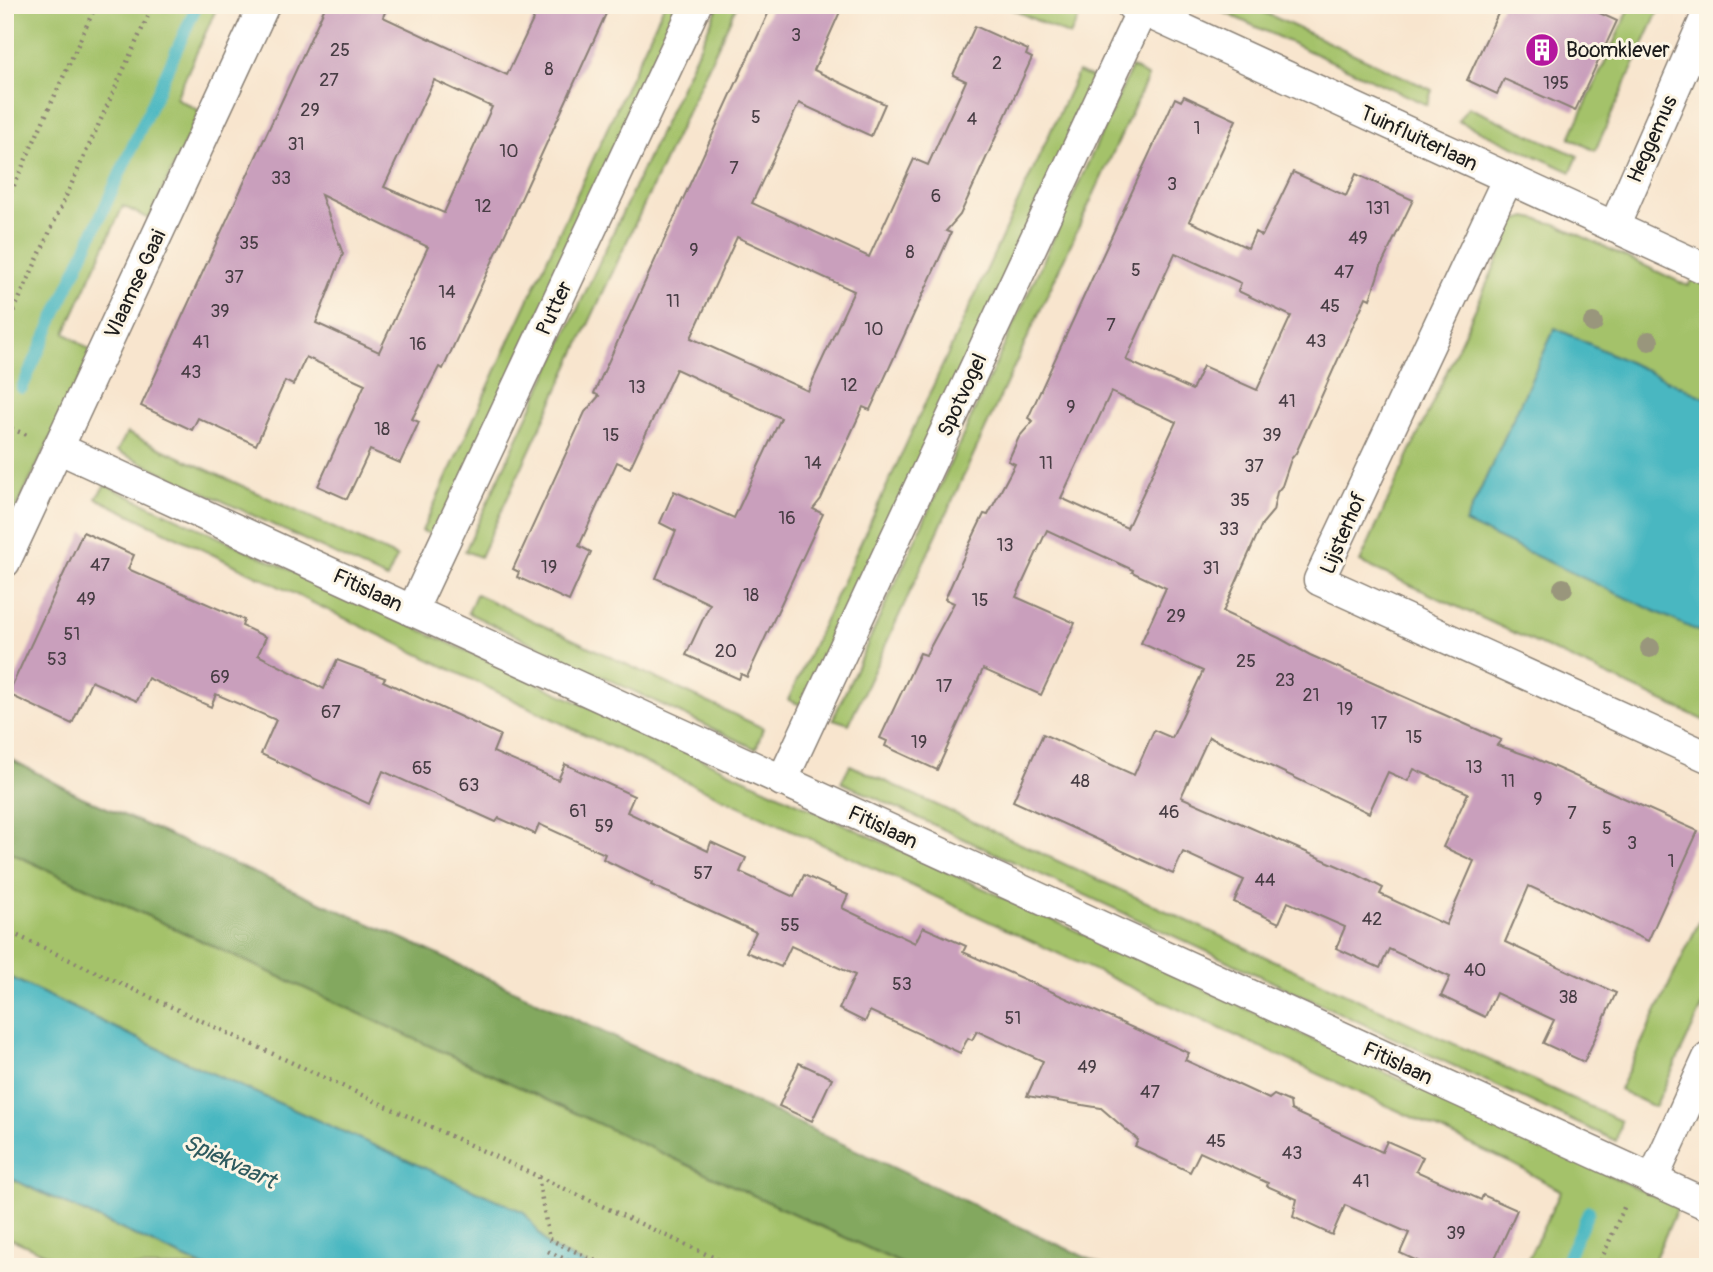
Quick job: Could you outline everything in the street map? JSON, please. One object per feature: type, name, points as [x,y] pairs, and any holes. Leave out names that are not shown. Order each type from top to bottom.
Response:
[{"type":"street","name":"Vlaamse Gaai","points":[[5,562],[264,5]]},
{"type":"street","name":"Putter","points":[[412,611],[696,5]]},
{"type":"street","name":"Tuinfluiterlaan","points":[[1137,8],[1708,270]]},
{"type":"street","name":"Spotvogel","points":[[782,780],[1137,8]]},
{"type":"street","name":"Heggemus","points":[[1614,227],[1708,12]]},
{"type":"street","name":"Lijsterhof","points":[[1508,178],[1319,579],[1708,757]]},
{"type":"street","name":"Fitislaan","points":[[58,448],[1708,1205]]},
{"type":"street","points":[[1645,1177],[1708,1058]]},
{"type":"path","points":[[5,205],[96,5]]},
{"type":"path","points":[[5,330],[153,5]]},
{"type":"path","points":[[5,930],[734,1267]]},
{"type":"path","points":[[538,1176],[549,1239],[608,1267]]},
{"type":"path","points":[[1598,1267],[1645,1177]]},
{"type":"path","points":[[548,1251],[581,1267]]},
{"type":"path","points":[[5,1262],[16,1267]]},
{"type":"green space","points":[[5,5],[218,5],[176,98],[200,111],[149,219],[123,206],[65,333],[93,352],[5,531]]},
{"type":"green space","points":[[664,5],[680,5],[438,537],[422,531]]},
{"type":"green space","points":[[719,5],[737,5],[480,557],[465,551]]},
{"type":"green space","points":[[1003,5],[1085,5],[1070,36]]},
{"type":"green space","points":[[1208,5],[1248,5],[1432,90],[1427,105]]},
{"type":"green space","points":[[1631,5],[1661,5],[1595,151],[1570,138]]},
{"type":"green space","points":[[1132,67],[1148,77],[849,724],[833,719]]},
{"type":"green space","points":[[1078,72],[1095,79],[806,707],[788,700]]},
{"type":"green space","points":[[1468,107],[1578,156],[1571,172],[1458,121]]},
{"type":"green space","points":[[1527,217],[1556,224],[1688,286],[1693,277],[1708,284],[1708,722],[1360,562],[1509,235],[1505,230],[1513,221]]},
{"type":"green space","points":[[127,433],[397,557],[387,579],[117,451]]},
{"type":"green space","points":[[105,485],[1678,1207],[1651,1267],[1524,1267],[1561,1191],[1513,1164],[588,736],[96,498]]},
{"type":"green space","points":[[476,594],[763,728],[756,749],[468,613]]},
{"type":"green space","points":[[5,756],[80,796],[404,939],[1106,1267],[909,1267],[5,850]]},
{"type":"green space","points":[[850,765],[1621,1121],[1616,1141],[841,782]]},
{"type":"green space","points":[[5,850],[909,1267],[590,1267],[549,1247],[523,1212],[193,1065],[5,975]]},
{"type":"green space","points":[[1708,903],[1708,995],[1655,1107],[1619,1090]]},
{"type":"green space","points":[[5,1176],[204,1267],[74,1267],[5,1236]]},
{"type":"water","points":[[1555,328],[1708,399],[1708,636],[1465,523]]},
{"type":"water","name":"Spiekvaart","points":[[5,975],[193,1065],[524,1212],[549,1247],[590,1267],[204,1267],[5,1176]]},
{"type":"building","points":[[326,5],[388,5],[383,17],[507,75],[540,5],[610,5],[443,369],[439,367],[412,419],[419,422],[400,463],[370,450],[347,499],[318,486],[365,384],[306,357],[293,385],[285,381],[256,445],[198,418],[192,430],[141,406]],"holes":[[[434,80],[492,107],[444,213],[384,187]],[[321,195],[428,247],[379,352],[316,323],[343,254]]]},
{"type":"building","points":[[772,5],[843,5],[814,70],[885,104],[871,136],[799,103],[752,203],[869,257],[914,159],[928,165],[966,81],[953,75],[975,26],[1028,50],[1026,55],[1032,58],[960,215],[946,231],[951,233],[870,410],[863,407],[821,499],[813,509],[823,514],[747,677],[741,674],[739,679],[686,655],[710,604],[656,578],[676,531],[660,523],[674,491],[734,518],[781,418],[676,369],[630,468],[617,462],[579,546],[591,552],[569,601],[517,577],[519,572],[513,569],[585,412],[599,396],[594,393]],"holes":[[[737,237],[854,291],[808,391],[691,338]]]},
{"type":"building","name":"Boomklever","points":[[1502,5],[1582,5],[1617,21],[1575,111],[1504,79],[1497,94],[1467,80]]},
{"type":"building","points":[[1184,96],[1236,120],[1189,221],[1248,248],[1255,232],[1262,236],[1293,172],[1346,196],[1356,174],[1413,200],[1381,266],[1370,299],[1366,297],[1291,459],[1282,486],[1277,492],[1273,511],[1262,524],[1223,612],[1310,655],[1501,740],[1497,745],[1532,757],[1698,831],[1648,941],[1529,886],[1505,942],[1616,993],[1584,1062],[1543,1043],[1554,1020],[1496,993],[1485,1017],[1441,996],[1450,977],[1389,949],[1380,968],[1336,948],[1345,927],[1288,902],[1279,923],[1234,902],[1244,880],[1183,852],[1173,874],[1013,801],[1043,734],[1134,775],[1154,730],[1172,738],[1203,671],[1141,643],[1166,588],[1047,530],[1016,597],[1075,623],[1041,695],[983,669],[937,770],[885,746],[887,741],[880,738],[920,653],[926,655],[954,603],[945,599],[970,543],[984,514],[988,515],[1015,464],[1008,461],[1019,437],[1033,421],[1028,418],[1175,98],[1181,101]],"holes":[[[1175,253],[1241,283],[1238,291],[1291,316],[1257,390],[1203,366],[1192,390],[1126,360]],[[1111,392],[1176,422],[1127,528],[1061,498]],[[1209,737],[1369,813],[1388,772],[1408,781],[1414,769],[1468,793],[1443,847],[1474,861],[1446,925],[1380,894],[1383,888],[1356,874],[1181,797]]]},
{"type":"building","points":[[83,532],[134,555],[128,569],[244,620],[242,626],[266,637],[258,655],[324,689],[337,660],[385,678],[383,681],[500,735],[493,752],[558,780],[565,764],[634,796],[627,812],[708,851],[711,842],[746,858],[740,872],[794,897],[804,875],[848,895],[842,908],[915,943],[923,927],[966,946],[963,952],[1189,1053],[1185,1060],[1269,1099],[1274,1095],[1290,1102],[1291,1110],[1301,1115],[1382,1152],[1387,1141],[1423,1157],[1416,1171],[1481,1200],[1483,1195],[1517,1210],[1491,1267],[1430,1267],[1400,1253],[1409,1233],[1345,1205],[1332,1235],[1293,1217],[1297,1199],[1200,1152],[1190,1172],[1135,1146],[1138,1140],[1101,1108],[1027,1096],[1043,1061],[977,1031],[972,1040],[968,1038],[960,1053],[870,1011],[865,1022],[839,1009],[855,975],[791,946],[781,967],[746,952],[756,932],[651,885],[652,883],[603,859],[605,854],[539,824],[535,834],[499,818],[496,822],[383,771],[369,804],[261,754],[276,720],[216,694],[211,707],[148,678],[137,701],[91,681],[72,724],[8,694]]},
{"type":"building","points":[[799,1063],[832,1078],[812,1121],[779,1106]]},
{"type":"waterway","points":[[22,388],[197,5]]},
{"type":"waterway","points":[[1563,1267],[1589,1211]]},
{"type":"place","name":"Boomklever","points":[[1542,50]]}]
